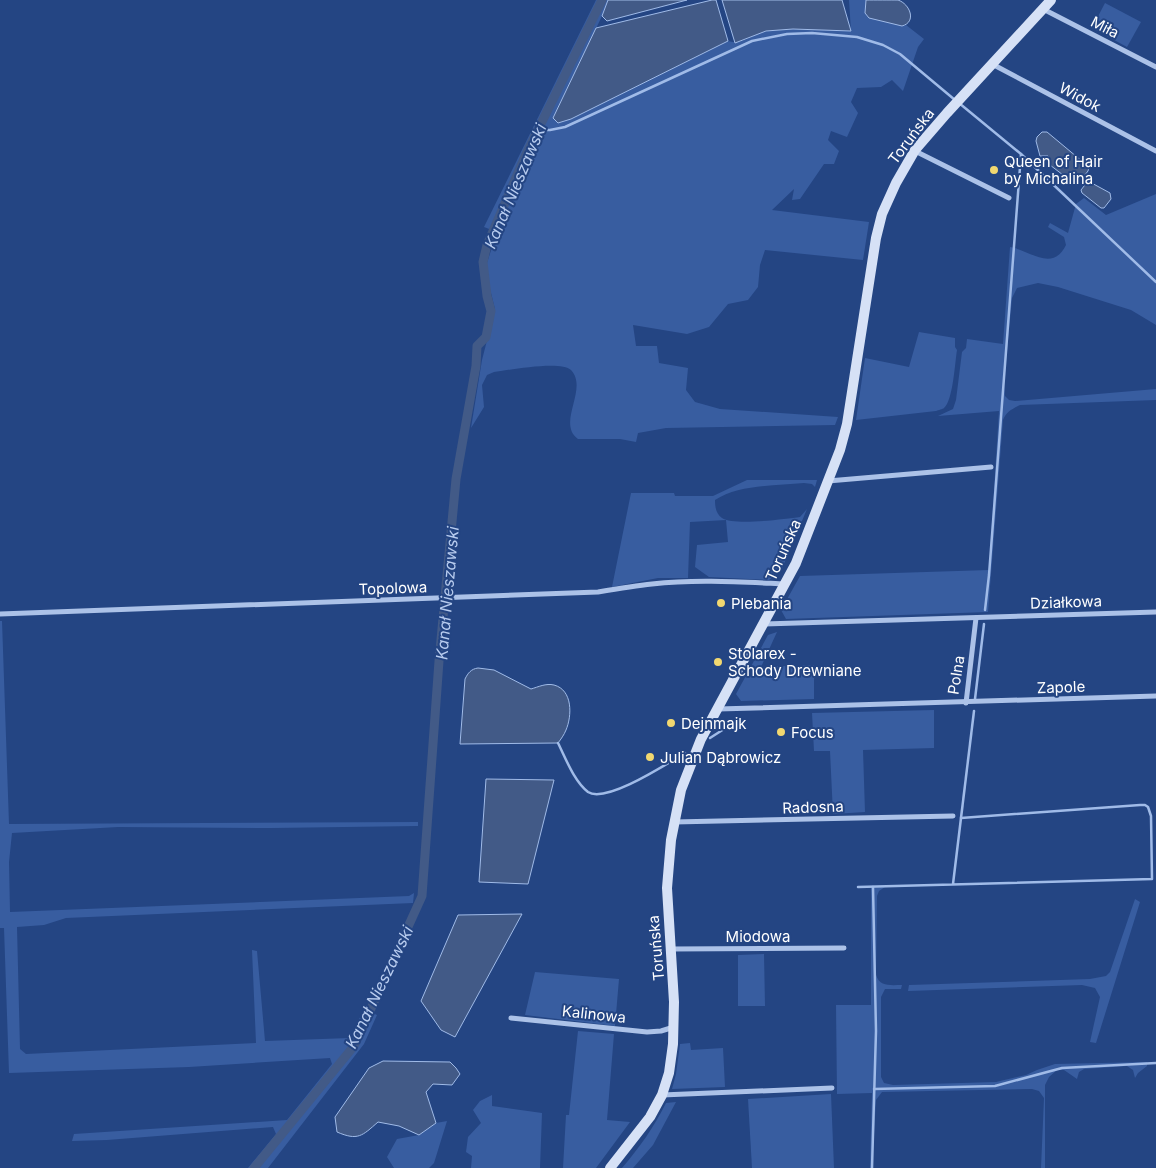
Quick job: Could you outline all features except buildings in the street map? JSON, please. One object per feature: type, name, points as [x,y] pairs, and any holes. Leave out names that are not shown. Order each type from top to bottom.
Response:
[{"type":"main road","name":"Toruńska","points":[[610,1168],[650,1117],[662,1095],[669,1073],[674,1026],[674,978],[667,888],[668,858],[673,822],[681,790],[692,760],[717,709],[764,624],[804,544],[840,450],[847,424],[872,259],[880,223],[896,183],[915,150],[1051,0]]},
{"type":"street","name":"Miła","points":[[1043,9],[1156,67]]},
{"type":"street","name":"Widok","points":[[992,64],[1156,151]]},
{"type":"street","points":[[915,150],[1009,198]]},
{"type":"street","points":[[828,481],[991,467]]},
{"type":"street","name":"Topolowa","points":[[0,614],[598,592],[653,584],[691,582],[785,584]]},
{"type":"street","name":"Działkowa","points":[[976,618],[1156,612]]},
{"type":"street","points":[[764,624],[976,618]]},
{"type":"street","name":"Polna","points":[[717,709],[966,703],[976,618]]},
{"type":"street","name":"Zapole","points":[[966,703],[1156,696]]},
{"type":"street","name":"Radosna","points":[[673,822],[953,816]]},
{"type":"street","name":"Miodowa","points":[[671,949],[844,948]]},
{"type":"street","name":"Kalinowa","points":[[511,1018],[647,1032],[660,1031],[674,1026]]},
{"type":"street","points":[[662,1095],[832,1088]]},
{"type":"shaded area","points":[[596,0],[608,0],[553,118],[558,123],[571,119],[728,41],[738,42],[763,32],[789,29],[851,31],[849,0],[866,0],[865,12],[902,26],[906,25],[924,39],[918,47],[903,91],[892,80],[881,87],[857,88],[851,102],[858,113],[847,137],[831,131],[828,140],[839,151],[834,164],[824,164],[800,199],[792,200],[794,189],[772,210],[869,222],[863,260],[765,250],[760,265],[758,287],[748,300],[728,304],[709,327],[687,334],[633,325],[636,346],[657,346],[659,363],[688,368],[686,390],[695,402],[720,409],[838,417],[835,425],[666,428],[638,433],[636,442],[620,439],[578,439],[572,432],[570,424],[577,387],[576,378],[571,370],[565,367],[546,366],[494,372],[487,375],[482,385],[484,407],[471,428],[482,360],[495,309],[485,269],[497,232],[484,227]]},
{"type":"shaded area","points":[[608,0],[687,0],[607,21],[602,16]]},
{"type":"shaded area","points":[[716,0],[728,41],[571,119],[558,123],[553,118],[596,28]]},
{"type":"shaded area","points":[[722,0],[842,0],[851,31],[793,29],[766,31],[735,43]]},
{"type":"shaded area","points":[[866,0],[898,0],[906,5],[910,13],[909,21],[902,26],[869,18],[865,13]]},
{"type":"shaded area","points":[[1105,3],[1141,22],[1127,47],[1092,28]]},
{"type":"shaded area","points":[[1042,132],[1047,132],[1089,167],[1078,184],[1076,185],[1050,165],[1048,156],[1040,156],[1036,141]]},
{"type":"shaded area","points":[[1088,181],[1110,193],[1111,199],[1104,208],[1101,208],[1082,193],[1081,190]]},
{"type":"shaded area","points":[[1156,194],[1156,325],[1131,310],[1058,287],[1038,283],[1017,288],[1012,298],[1004,383],[1005,396],[1009,400],[1156,389],[1156,400],[1020,405],[1006,415],[1003,420],[988,612],[786,619],[781,610],[800,576],[989,570],[999,411],[938,416],[953,409],[956,400],[962,352],[966,348],[967,339],[1003,344],[1010,247],[1040,258],[1054,258],[1066,245],[1064,237],[1048,227],[1050,223],[1068,233],[1076,204],[1084,198],[1106,215]]},
{"type":"shaded area","points":[[919,332],[955,338],[957,350],[952,390],[947,404],[936,411],[856,420],[865,358],[909,367]]},
{"type":"shaded area","points":[[747,480],[817,480],[815,487],[812,484],[804,483],[746,488],[715,500],[716,510],[722,518],[737,522],[800,517],[807,509],[781,571],[769,580],[709,577],[695,567],[697,545],[728,542],[726,520],[690,522],[688,578],[658,578],[612,587],[631,493],[674,493],[675,496],[713,496]]},
{"type":"shaded area","points":[[0,621],[2,621],[9,824],[418,822],[418,826],[272,828],[118,827],[12,833],[9,862],[10,912],[409,896],[414,893],[413,903],[66,918],[44,925],[17,927],[20,1049],[26,1054],[256,1043],[252,950],[257,951],[265,1041],[350,1038],[364,1009],[377,1015],[364,1044],[268,1168],[248,1168],[276,1134],[273,1127],[72,1141],[74,1134],[287,1120],[332,1064],[330,1058],[189,1067],[9,1073],[4,928],[0,928]]},
{"type":"shaded area","points":[[777,632],[761,667],[814,665],[814,699],[741,701],[736,694],[768,635]]},
{"type":"shaded area","points":[[473,669],[494,670],[531,689],[548,684],[554,685],[565,692],[570,711],[566,730],[558,743],[460,744],[465,679]]},
{"type":"shaded area","points":[[934,710],[934,748],[863,750],[865,812],[833,814],[830,751],[814,751],[812,713]]},
{"type":"shaded area","points":[[486,779],[554,780],[528,884],[479,882]]},
{"type":"shaded area","points":[[885,887],[879,891],[877,896],[876,975],[880,982],[890,985],[902,985],[901,989],[885,989],[881,997],[881,1077],[884,1083],[893,1085],[996,1082],[1026,1075],[1055,1064],[1147,1062],[1147,1066],[1135,1078],[1133,1070],[1127,1066],[1084,1069],[1079,1072],[1077,1079],[1064,1070],[1057,1070],[1049,1077],[1045,1085],[1045,1168],[1041,1168],[1044,1098],[1039,1091],[1032,1089],[882,1092],[876,1100],[872,1168],[870,1168],[872,1093],[837,1094],[836,1005],[871,1005],[871,888]]},
{"type":"shaded area","points":[[1135,899],[1140,902],[1096,1043],[1090,1042],[1100,997],[1095,988],[1082,985],[908,991],[909,985],[1090,979],[1106,976],[1110,972]]},
{"type":"shaded area","points":[[522,914],[455,1037],[441,1030],[421,1001],[458,915]]},
{"type":"shaded area","points":[[764,954],[765,1006],[738,1006],[738,955]]},
{"type":"shaded area","points":[[535,972],[619,979],[615,1026],[525,1015]]},
{"type":"shaded area","points":[[578,1031],[614,1034],[607,1120],[630,1122],[596,1168],[563,1168],[566,1115],[569,1115]]},
{"type":"shaded area","points":[[690,1043],[691,1050],[723,1048],[725,1087],[672,1089],[680,1044]]},
{"type":"shaded area","points":[[383,1061],[450,1062],[456,1068],[460,1074],[452,1085],[433,1084],[426,1092],[436,1123],[419,1135],[399,1126],[378,1122],[359,1136],[344,1135],[337,1132],[335,1117],[369,1068]]},
{"type":"shaded area","points":[[831,1094],[834,1168],[752,1168],[748,1099]]},
{"type":"shaded area","points":[[492,1095],[492,1106],[542,1113],[540,1168],[471,1168],[472,1156],[466,1152],[468,1137],[481,1123],[473,1110],[480,1101]]},
{"type":"shaded area","points":[[676,1102],[653,1145],[633,1168],[622,1168],[646,1137],[666,1103]]},
{"type":"shaded area","points":[[447,1121],[434,1163],[429,1168],[394,1168],[387,1157],[397,1139],[419,1135],[436,1123]]},
{"type":"waterway","name":"Kanał Nieszawski","points":[[254,1168],[354,1046],[422,896],[439,661],[456,479],[476,366],[477,346],[486,337],[491,311],[487,296],[483,262],[487,245],[527,152],[602,0]]},
{"type":"waterway","points":[[538,130],[565,127],[752,41],[787,34],[812,33],[857,37],[883,45],[900,54],[955,100]]},
{"type":"waterway","points":[[959,103],[1021,154],[1156,282]]},
{"type":"waterway","points":[[985,610],[1021,154]]},
{"type":"waterway","points":[[975,699],[984,624]]},
{"type":"waterway","points":[[961,818],[974,711]]},
{"type":"waterway","points":[[710,738],[738,720]]},
{"type":"waterway","points":[[558,743],[579,782],[588,792],[597,794],[622,788],[685,753]]},
{"type":"waterway","points":[[858,887],[1152,879],[1151,816],[1148,807],[1140,805],[961,818],[953,884]]},
{"type":"waterway","points":[[872,1168],[876,1031],[873,887]]},
{"type":"waterway","points":[[874,1089],[995,1086],[1062,1068],[1156,1063]]},
{"type":"place","name":"Queen of Hair by Michalina","points":[[994,170]]},
{"type":"place","name":"Plebania","points":[[721,603]]},
{"type":"place","name":"Stolarex - Schody Drewniane","points":[[718,662]]},
{"type":"place","name":"Dejnmajk","points":[[671,723]]},
{"type":"place","name":"Focus","points":[[781,732]]},
{"type":"place","name":"Julian Dąbrowicz","points":[[650,757]]}]
